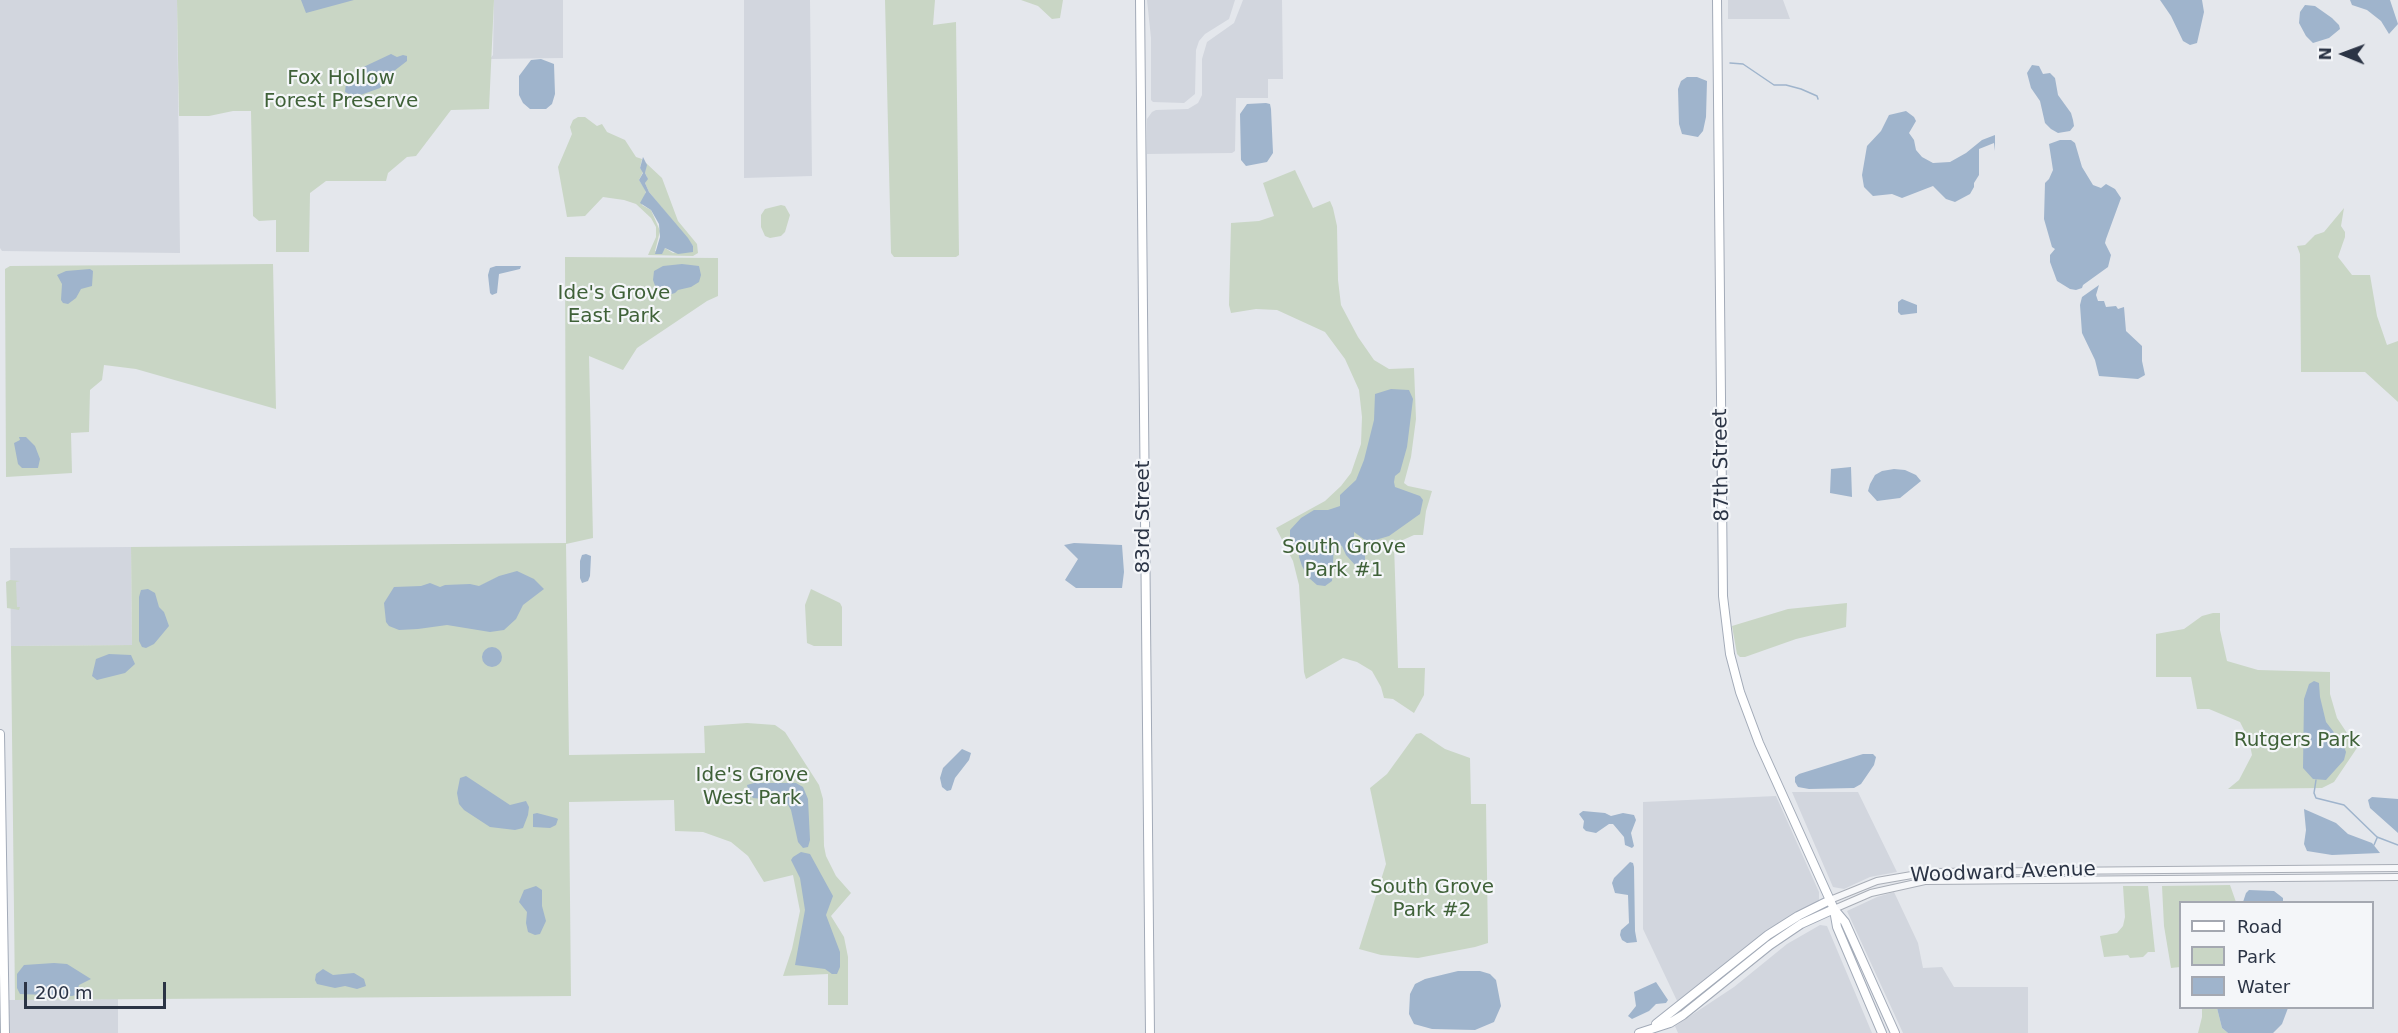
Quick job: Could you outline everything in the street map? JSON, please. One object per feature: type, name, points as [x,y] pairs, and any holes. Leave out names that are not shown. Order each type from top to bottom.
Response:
[{"type":"main road","name":"83rd Street","points":[[1140,0],[1150,1033]]},
{"type":"main road","name":"87th Street","points":[[1717,0],[1723,596],[1726,623],[1730,654],[1747,713],[1834,909]]},
{"type":"main road","points":[[0,734],[5,1033]]},
{"type":"main road","name":"Woodward Avenue","points":[[1653,1027],[1768,935],[1830,900]]},
{"type":"main road","name":"Woodward Avenue","points":[[1639,1033],[1670,1023],[1683,1015],[1770,945],[1802,924],[1834,909]]},
{"type":"main road","points":[[1834,909],[1837,927],[1882,1033]]},
{"type":"main road","points":[[1834,909],[1845,922],[1895,1033]]},
{"type":"street","name":"Woodward Avenue","points":[[1830,900],[1877,881],[1929,872],[2398,868]]},
{"type":"street","name":"Woodward Avenue","points":[[1834,909],[1880,890],[1925,881],[2398,877]]},
{"type":"shaded area","points":[[0,0],[177,0],[180,253],[2,251],[0,248]]},
{"type":"shaded area","points":[[494,0],[563,0],[563,58],[490,59],[493,55]]},
{"type":"shaded area","points":[[744,0],[810,0],[812,176],[744,178]]},
{"type":"shaded area","points":[[1147,0],[1235,0],[1229,19],[1205,34],[1199,41],[1196,50],[1195,94],[1184,103],[1153,102],[1151,100],[1151,38]]},
{"type":"shaded area","points":[[1243,0],[1282,0],[1283,79],[1268,79],[1268,98],[1236,98],[1235,151],[1232,153],[1147,154],[1147,119],[1156,110],[1188,109],[1198,103],[1202,95],[1202,59],[1207,42],[1234,23]]},
{"type":"shaded area","points":[[1728,0],[1783,0],[1790,19],[1728,19]]},
{"type":"shaded area","points":[[131,547],[132,645],[11,646],[10,548]]},
{"type":"shaded area","points":[[1792,792],[1858,792],[1897,872],[1870,877],[1844,889],[1833,887]]},
{"type":"shaded area","points":[[1776,796],[1819,892],[1819,900],[1679,1005],[1643,929],[1643,802]]},
{"type":"shaded area","points":[[1894,892],[1918,943],[1923,968],[1942,967],[1954,987],[2028,987],[2028,1033],[1903,1033],[1847,911]]},
{"type":"shaded area","points":[[1820,925],[1827,926],[1872,1033],[1678,1033],[1675,1026],[1734,987],[1787,944]]},
{"type":"shaded area","points":[[118,999],[118,1033],[10,1033],[9,1000]]},
{"type":"green space","name":"Fox Hollow Forest Preserve","points":[[177,0],[494,0],[489,109],[451,110],[416,156],[407,157],[388,173],[386,181],[326,181],[310,193],[309,252],[276,252],[276,220],[259,221],[253,216],[251,111],[233,111],[209,116],[179,116]]},
{"type":"green space","points":[[885,0],[935,0],[933,25],[956,22],[959,255],[956,257],[894,257],[891,253]]},
{"type":"green space","points":[[1021,0],[1063,0],[1060,18],[1052,19],[1038,6]]},
{"type":"green space","points":[[585,117],[597,126],[602,124],[607,132],[625,140],[636,157],[642,159],[640,168],[643,172],[639,180],[646,191],[642,205],[651,210],[660,231],[655,251],[662,252],[665,248],[673,253],[693,246],[649,192],[645,183],[646,163],[662,178],[678,221],[697,244],[698,253],[693,256],[648,255],[656,237],[656,227],[651,218],[636,204],[624,200],[603,197],[585,216],[567,217],[558,167],[572,134],[570,127],[573,120]]},
{"type":"green space","name":"South Grove Park #1","points":[[1295,170],[1313,208],[1330,201],[1333,208],[1337,226],[1341,305],[1358,337],[1374,360],[1389,369],[1414,368],[1416,419],[1411,457],[1404,483],[1432,491],[1426,511],[1423,535],[1414,535],[1394,544],[1398,668],[1425,668],[1424,695],[1414,713],[1393,699],[1384,698],[1372,671],[1357,662],[1343,658],[1306,679],[1304,672],[1299,585],[1293,561],[1276,528],[1325,501],[1351,473],[1361,444],[1362,417],[1359,390],[1345,359],[1325,332],[1277,310],[1256,309],[1231,313],[1229,305],[1231,223],[1259,221],[1274,216],[1263,183]]},
{"type":"green space","points":[[785,206],[790,215],[785,232],[781,236],[770,238],[765,236],[761,227],[761,215],[765,209]]},
{"type":"green space","points":[[2344,208],[2341,226],[2345,237],[2338,257],[2352,275],[2370,275],[2377,316],[2387,345],[2398,341],[2398,402],[2365,372],[2301,372],[2300,254],[2297,246],[2305,245],[2315,235],[2324,232]]},
{"type":"green space","points":[[565,257],[718,258],[718,296],[637,348],[623,370],[589,356],[593,538],[566,544],[569,755],[705,753],[704,726],[747,723],[775,725],[785,732],[819,785],[823,799],[826,856],[836,876],[851,893],[831,916],[844,937],[848,957],[848,1005],[828,1005],[828,974],[783,976],[792,949],[800,911],[793,875],[764,882],[748,856],[731,842],[703,832],[675,831],[674,800],[569,802],[571,996],[15,1000],[11,646],[132,645],[131,547],[566,543]]},
{"type":"green space","points":[[273,264],[276,409],[136,369],[104,365],[102,380],[90,390],[89,432],[71,433],[72,473],[6,477],[5,269],[10,266]]},
{"type":"green space","points":[[20,581],[16,582],[19,610],[7,608],[6,582]]},
{"type":"green space","points":[[811,589],[840,603],[842,607],[842,646],[814,646],[807,643],[805,605]]},
{"type":"green space","points":[[1847,603],[1846,627],[1796,639],[1745,657],[1737,654],[1732,626],[1788,609]]},
{"type":"green space","name":"Rutgers Park","points":[[2220,613],[2220,630],[2227,661],[2258,670],[2330,672],[2330,694],[2337,718],[2349,736],[2359,745],[2334,782],[2322,788],[2228,789],[2239,780],[2252,755],[2249,740],[2240,722],[2209,709],[2197,709],[2191,677],[2156,677],[2156,634],[2184,629],[2202,616]]},
{"type":"green space","name":"South Grove Park #2","points":[[1421,733],[1445,749],[1470,758],[1471,804],[1486,804],[1488,943],[1418,958],[1381,955],[1359,949],[1386,864],[1370,788],[1387,774],[1416,734]]},
{"type":"green space","points":[[2230,885],[2236,901],[2179,901],[2179,967],[2171,968],[2164,926],[2162,886]]},
{"type":"green space","points":[[2123,886],[2148,886],[2155,952],[2148,952],[2143,957],[2130,958],[2128,955],[2104,957],[2100,936],[2117,933],[2123,926],[2125,917]]},
{"type":"green space","points":[[2202,1009],[2217,1009],[2222,1028],[2228,1033],[2198,1033]]},
{"type":"water","points":[[301,0],[354,0],[306,13]]},
{"type":"water","points":[[2160,0],[2202,0],[2204,12],[2197,43],[2190,45],[2183,41]]},
{"type":"water","points":[[2350,0],[2390,0],[2398,24],[2389,34],[2381,21],[2367,10],[2352,5]]},
{"type":"water","points":[[2305,5],[2315,6],[2332,18],[2340,29],[2329,38],[2313,43],[2299,23],[2300,12]]},
{"type":"water","points":[[391,54],[397,57],[407,56],[407,61],[394,71],[380,88],[355,97],[345,92],[346,83],[357,70]]},
{"type":"water","points":[[541,59],[554,64],[555,94],[552,104],[546,109],[530,109],[519,95],[519,76],[531,60]]},
{"type":"water","points":[[2032,65],[2039,66],[2043,74],[2050,73],[2055,78],[2058,95],[2071,113],[2073,120],[2074,126],[2070,131],[2058,133],[2045,123],[2040,101],[2031,88],[2027,73]]},
{"type":"water","points":[[1687,77],[1697,77],[1707,81],[1706,117],[1703,131],[1698,137],[1682,134],[1679,124],[1678,89],[1681,81]]},
{"type":"water","points":[[1247,104],[1270,104],[1271,109],[1273,153],[1267,162],[1246,166],[1241,160],[1240,114]]},
{"type":"water","points":[[1906,111],[1916,121],[1909,133],[1914,140],[1916,150],[1922,157],[1933,163],[1950,162],[1982,140],[1995,135],[1995,151],[1994,143],[1979,149],[1979,175],[1970,194],[1955,202],[1946,199],[1933,186],[1902,198],[1892,194],[1873,196],[1864,187],[1862,175],[1867,146],[1881,131],[1889,115]]},
{"type":"water","points":[[2060,140],[2071,140],[2075,143],[2082,167],[2093,185],[2101,188],[2106,184],[2115,189],[2121,198],[2105,243],[2111,255],[2108,267],[2082,288],[2076,290],[2057,281],[2050,262],[2050,255],[2055,249],[2052,247],[2044,219],[2045,183],[2053,170],[2049,144]]},
{"type":"water","points":[[643,157],[647,165],[645,173],[648,179],[645,183],[649,192],[688,238],[693,246],[693,252],[678,254],[665,248],[662,254],[655,254],[660,237],[659,224],[651,210],[640,203],[646,192],[639,180],[643,173],[640,168]]},
{"type":"water","points":[[682,264],[699,266],[701,275],[699,282],[665,296],[658,294],[653,280],[654,271],[663,266]]},
{"type":"water","points":[[521,266],[520,269],[499,274],[497,293],[492,295],[488,275],[490,268]]},
{"type":"water","points":[[90,269],[93,271],[92,286],[81,289],[76,298],[68,304],[63,303],[61,300],[62,284],[57,275],[66,271]]},
{"type":"water","points":[[2099,285],[2096,295],[2098,301],[2104,301],[2106,307],[2116,306],[2118,309],[2124,307],[2126,331],[2142,346],[2145,375],[2138,379],[2099,376],[2095,360],[2082,333],[2080,305],[2082,297]]},
{"type":"water","points":[[1902,299],[1917,305],[1917,313],[1901,315],[1898,312],[1898,302]]},
{"type":"water","points":[[1391,389],[1409,390],[1413,399],[1407,447],[1400,472],[1395,476],[1394,482],[1395,487],[1420,496],[1423,500],[1420,514],[1389,536],[1372,541],[1365,540],[1354,532],[1354,537],[1365,555],[1365,563],[1361,566],[1356,566],[1346,555],[1342,546],[1336,543],[1332,581],[1325,586],[1317,585],[1309,578],[1302,566],[1298,544],[1289,549],[1287,546],[1290,530],[1301,518],[1314,510],[1328,510],[1340,506],[1340,495],[1356,480],[1364,460],[1374,420],[1375,394]]},
{"type":"water","points":[[19,437],[26,437],[35,446],[40,459],[38,468],[22,468],[18,464],[14,443],[20,440]]},
{"type":"water","points":[[1851,467],[1852,497],[1830,493],[1831,469]]},
{"type":"water","points":[[1894,469],[1905,470],[1916,475],[1921,481],[1900,498],[1877,501],[1868,491],[1870,484],[1875,475]]},
{"type":"water","points":[[1074,543],[1122,545],[1124,572],[1122,588],[1076,588],[1065,580],[1078,559],[1064,545]]},
{"type":"water","points":[[582,555],[591,556],[590,576],[588,581],[582,583],[580,561]]},
{"type":"water","points":[[517,571],[534,579],[544,589],[523,605],[516,619],[504,630],[490,632],[447,625],[399,630],[389,626],[386,622],[384,603],[394,587],[421,586],[430,583],[440,587],[470,584],[479,586],[499,576]]},
{"type":"water","points":[[148,589],[155,593],[169,626],[154,644],[146,648],[142,647],[139,641],[139,597],[141,590]]},
{"type":"water","points":[[492,647],[499,650],[502,657],[499,664],[492,667],[485,664],[482,657],[485,650]]},
{"type":"water","points":[[109,654],[131,655],[135,664],[125,673],[97,680],[92,676],[96,659]]},
{"type":"water","points":[[2314,681],[2319,683],[2326,722],[2343,744],[2346,752],[2344,760],[2326,780],[2313,779],[2303,768],[2304,699],[2309,684]]},
{"type":"water","points":[[962,749],[971,753],[969,760],[955,778],[951,790],[947,791],[942,787],[940,778],[943,768]]},
{"type":"water","points":[[1863,754],[1873,754],[1876,757],[1874,765],[1861,784],[1854,788],[1809,789],[1798,787],[1795,782],[1795,777],[1799,774]]},
{"type":"water","points":[[466,776],[510,805],[526,801],[529,807],[523,828],[515,830],[490,827],[464,810],[459,804],[457,793],[460,778]]},
{"type":"water","points":[[796,783],[803,787],[808,799],[810,840],[808,847],[803,848],[798,842],[791,810],[787,803],[777,795],[764,799],[753,798],[747,785]]},
{"type":"water","points":[[2372,797],[2398,799],[2398,833],[2370,808],[2368,800]]},
{"type":"water","points":[[2304,809],[2336,823],[2348,834],[2372,843],[2380,853],[2332,855],[2307,851],[2304,844],[2306,830]]},
{"type":"water","points":[[1583,811],[1605,813],[1611,816],[1623,813],[1634,815],[1636,820],[1631,833],[1634,846],[1632,848],[1625,845],[1624,837],[1613,824],[1609,824],[1596,833],[1586,831],[1583,828],[1584,821],[1579,814]]},
{"type":"water","points":[[533,814],[558,819],[556,825],[550,828],[533,827]]},
{"type":"water","points":[[801,852],[810,854],[833,896],[826,915],[840,952],[840,967],[837,974],[832,974],[825,969],[795,965],[805,910],[800,878],[791,860]]},
{"type":"water","points":[[1630,862],[1634,867],[1637,942],[1627,943],[1620,935],[1621,930],[1629,923],[1628,895],[1615,893],[1612,883]]},
{"type":"water","points":[[536,886],[542,890],[542,906],[546,921],[540,934],[535,935],[528,932],[527,912],[519,902],[524,890]]},
{"type":"water","points":[[2249,890],[2274,891],[2283,898],[2283,901],[2243,901]]},
{"type":"water","points":[[67,964],[91,979],[79,985],[76,995],[72,996],[20,994],[17,988],[17,974],[24,965]]},
{"type":"water","points":[[323,969],[333,975],[354,973],[364,979],[366,986],[357,989],[317,984],[316,974]]},
{"type":"water","points":[[1458,971],[1480,971],[1490,974],[1496,980],[1501,1006],[1494,1022],[1475,1030],[1432,1029],[1414,1024],[1409,1014],[1410,994],[1415,984],[1425,979]]},
{"type":"water","points":[[1656,982],[1668,1000],[1666,1003],[1656,1004],[1649,1011],[1632,1019],[1628,1016],[1636,1006],[1634,992]]},
{"type":"water","points":[[2217,1009],[2288,1009],[2282,1024],[2273,1033],[2228,1033],[2222,1028]]},
{"type":"waterway","points":[[1730,63],[1743,64],[1774,85],[1801,89],[1817,96],[1818,99]]},
{"type":"waterway","points":[[2316,780],[2314,793],[2316,798],[2344,805],[2377,837],[2398,845]]},
{"type":"waterway","points":[[2374,845],[2377,838]]},
{"type":"park label","name":"Ide's Grove East Park","points":[[614,306]]},
{"type":"park label","name":"Ide's Grove West Park","points":[[752,788]]}]
